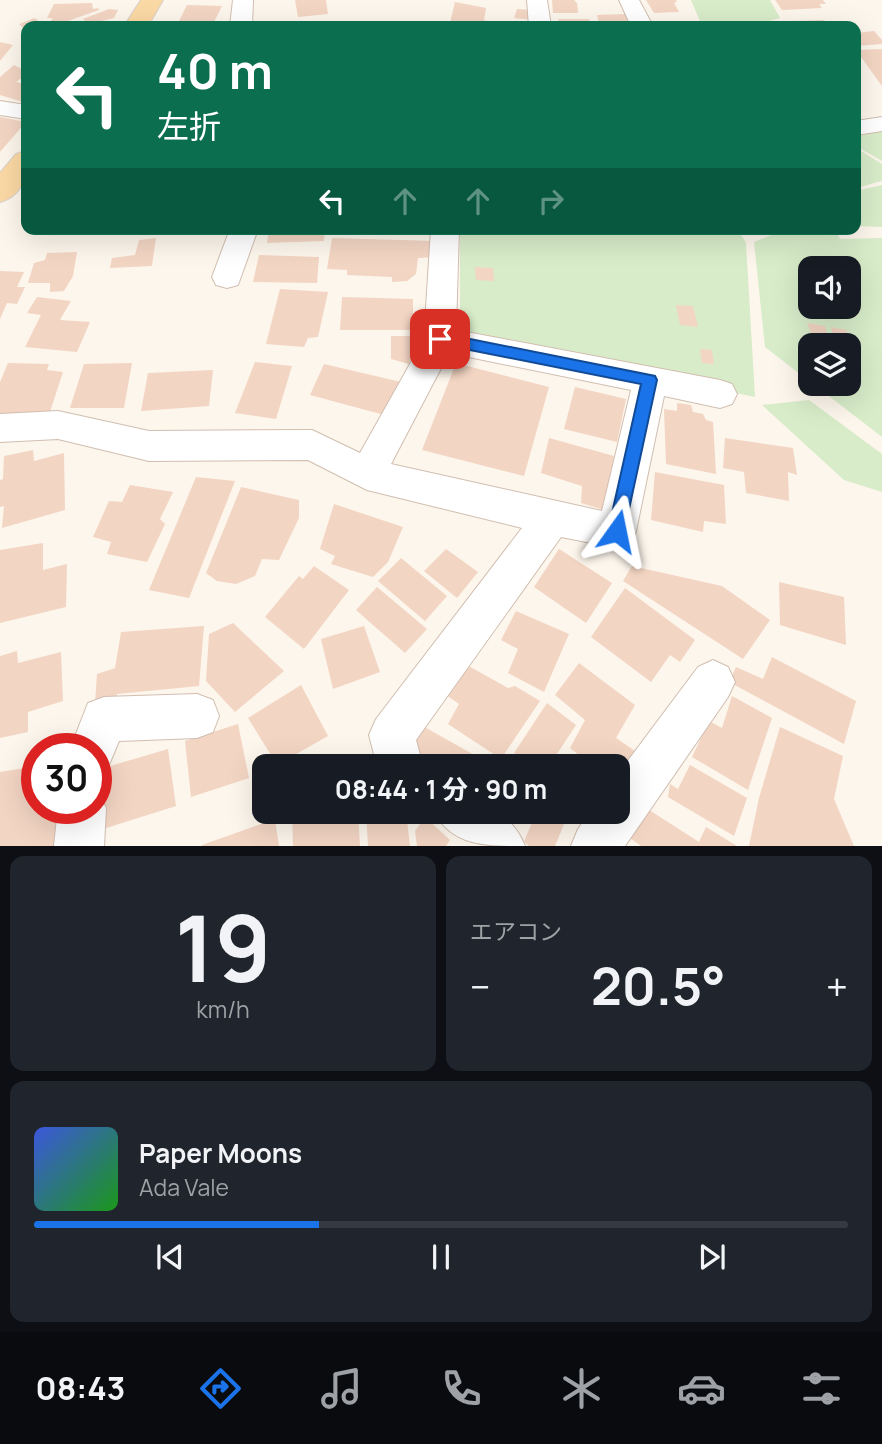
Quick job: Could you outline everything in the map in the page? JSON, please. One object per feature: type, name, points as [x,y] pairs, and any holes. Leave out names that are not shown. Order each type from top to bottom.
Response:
[{"type":"main road","points":[[139,21],[152,0]]},
{"type":"main road","points":[[0,192],[21,166]]},
{"type":"street","points":[[241,21],[243,0]]},
{"type":"street","points":[[537,0],[539,21]]},
{"type":"street","points":[[629,0],[640,21]]},
{"type":"street","points":[[0,108],[21,111]]},
{"type":"street","points":[[861,127],[882,124]]},
{"type":"street","points":[[227,277],[242,235]]},
{"type":"street","points":[[367,474],[440,339],[445,235]]},
{"type":"street","points":[[440,339],[720,394]]},
{"type":"street","points":[[0,428],[58,425],[149,446],[313,444],[367,474],[617,531],[650,380]]},
{"type":"street","points":[[397,754],[392,735],[552,518]]},
{"type":"street","points":[[595,845],[713,682]]},
{"type":"street","points":[[99,733],[104,719],[197,716]]},
{"type":"street","points":[[79,845],[81,824]]},
{"type":"street","points":[[474,824],[501,845]]},
{"type":"green space","points":[[691,0],[770,0],[780,18],[769,21],[700,21]]},
{"type":"green space","points":[[882,132],[882,161],[861,149],[861,134]]},
{"type":"green space","points":[[861,151],[882,164],[882,181],[861,187]]},
{"type":"green space","points":[[882,185],[882,227],[861,226],[861,190]]},
{"type":"green space","points":[[460,235],[741,235],[746,243],[755,397],[460,336]]},
{"type":"green space","points":[[772,235],[838,235],[840,239],[882,238],[882,437],[829,396],[861,396],[861,333],[798,333],[798,373],[765,347],[754,242]]},
{"type":"green space","points":[[809,400],[882,454],[882,492],[844,480],[762,405]]},
{"type":"building","points":[[295,0],[326,0],[328,14],[298,17]]},
{"type":"building","points":[[552,0],[574,0],[578,13],[553,13]]},
{"type":"building","points":[[646,0],[676,0],[674,3],[679,12],[654,13]]},
{"type":"building","points":[[775,0],[823,0],[826,4],[819,4],[822,8],[782,10]]},
{"type":"building","points":[[455,2],[486,8],[484,20],[488,21],[450,21]]},
{"type":"building","points":[[92,3],[93,9],[99,10],[68,21],[51,21],[53,18],[47,18],[54,4]]},
{"type":"building","points":[[187,5],[222,6],[214,21],[179,21]]},
{"type":"building","points":[[109,9],[118,10],[114,18],[102,21],[83,19]]},
{"type":"building","points":[[517,9],[533,10],[533,20],[514,18]]},
{"type":"building","points":[[626,14],[630,21],[598,21],[597,15]]},
{"type":"building","points":[[558,19],[590,21],[559,21]]},
{"type":"building","points":[[874,31],[882,44],[861,46],[861,32]]},
{"type":"building","points":[[0,42],[13,45],[0,61]]},
{"type":"building","points":[[882,49],[882,86],[861,57],[861,50]]},
{"type":"building","points":[[14,65],[21,68],[21,78],[16,82],[21,83],[21,101],[0,95],[0,77]]},
{"type":"building","points":[[0,117],[21,121],[21,128],[0,152]]},
{"type":"building","points":[[268,235],[324,235],[324,241],[267,243]]},
{"type":"building","points":[[156,238],[152,266],[110,268],[112,258],[135,255],[139,240]]},
{"type":"building","points":[[332,238],[435,241],[435,257],[418,258],[416,274],[407,281],[392,282],[392,277],[347,275],[347,270],[327,269]]},
{"type":"building","points":[[77,252],[73,276],[64,291],[50,292],[50,283],[28,283],[34,263],[45,260],[47,253]]},
{"type":"building","points":[[259,255],[319,257],[317,283],[253,282]]},
{"type":"building","points":[[475,267],[493,268],[494,281],[476,280]]},
{"type":"building","points":[[0,271],[24,272],[17,287],[25,287],[17,304],[7,303],[0,319]]},
{"type":"building","points":[[280,289],[328,292],[318,337],[308,338],[304,347],[266,344]]},
{"type":"building","points":[[37,297],[71,301],[60,320],[90,322],[77,352],[25,347],[41,315],[27,313]]},
{"type":"building","points":[[342,297],[413,299],[413,330],[340,330]]},
{"type":"building","points":[[676,305],[693,306],[698,327],[680,325]]},
{"type":"building","points":[[807,323],[825,326],[827,333],[811,333]]},
{"type":"building","points":[[831,327],[847,330],[847,333],[832,333]]},
{"type":"building","points":[[391,336],[417,336],[409,364],[391,359]]},
{"type":"building","points":[[700,349],[712,350],[714,364],[702,363]]},
{"type":"building","points":[[255,362],[292,366],[276,419],[235,413]]},
{"type":"building","points":[[8,363],[49,364],[47,370],[63,372],[48,418],[0,421],[0,382]]},
{"type":"building","points":[[132,363],[124,408],[70,408],[84,364]]},
{"type":"building","points":[[456,363],[549,387],[524,476],[422,450]]},
{"type":"building","points":[[324,364],[401,382],[388,416],[310,395]]},
{"type":"building","points":[[213,370],[209,406],[141,411],[148,373]]},
{"type":"building","points":[[575,387],[626,399],[617,442],[564,429]]},
{"type":"building","points":[[677,403],[691,405],[693,412],[703,414],[706,420],[713,422],[716,474],[666,464],[664,409],[677,411]]},
{"type":"building","points":[[549,438],[614,456],[604,510],[581,503],[582,486],[541,473]]},
{"type":"building","points":[[725,438],[793,448],[797,475],[788,472],[789,501],[746,493],[744,472],[723,468]]},
{"type":"building","points":[[33,450],[34,461],[64,453],[65,510],[2,528],[4,506],[0,507],[0,480],[3,479],[4,456]]},
{"type":"building","points":[[655,472],[724,485],[726,524],[704,521],[703,532],[651,520]]},
{"type":"building","points":[[196,477],[235,481],[189,598],[149,590]]},
{"type":"building","points":[[130,485],[173,492],[160,519],[165,524],[147,562],[107,554],[111,542],[93,537],[109,501],[122,502]]},
{"type":"building","points":[[241,487],[299,500],[299,518],[279,560],[262,559],[255,576],[236,584],[217,581],[206,573]]},
{"type":"building","points":[[334,504],[403,527],[388,562],[373,577],[331,564],[335,556],[320,549]]},
{"type":"building","points":[[43,543],[43,570],[67,564],[66,607],[0,623],[0,550]]},
{"type":"building","points":[[446,549],[478,572],[457,598],[424,571]]},
{"type":"building","points":[[559,549],[612,583],[586,623],[534,587]]},
{"type":"building","points":[[401,558],[447,596],[425,621],[378,581]]},
{"type":"building","points":[[314,566],[349,590],[304,649],[265,617],[299,576],[303,579]]},
{"type":"building","points":[[632,566],[722,586],[770,620],[743,659],[623,581]]},
{"type":"building","points":[[779,582],[844,597],[846,645],[780,625]]},
{"type":"building","points":[[377,587],[427,629],[405,653],[356,610]]},
{"type":"building","points":[[625,588],[695,640],[680,662],[670,655],[651,682],[591,637]]},
{"type":"building","points":[[516,611],[569,634],[544,692],[508,673],[518,649],[501,640]]},
{"type":"building","points":[[233,623],[284,671],[235,712],[206,681],[209,634]]},
{"type":"building","points":[[204,626],[199,686],[117,694],[116,701],[95,703],[97,674],[115,668],[121,632]]},
{"type":"building","points":[[364,626],[380,672],[333,689],[321,639]]},
{"type":"building","points":[[17,651],[18,663],[61,652],[63,701],[28,712],[28,732],[0,738],[0,656]]},
{"type":"building","points":[[772,657],[856,701],[844,744],[729,682],[736,667],[763,679]]},
{"type":"building","points":[[579,663],[635,705],[616,738],[635,751],[630,760],[630,754],[578,754],[570,748],[585,720],[555,695]]},
{"type":"building","points":[[465,664],[508,688],[515,686],[540,701],[504,754],[493,754],[448,724],[459,704],[445,694]]},
{"type":"building","points":[[301,685],[328,736],[296,754],[270,754],[248,718]]},
{"type":"building","points":[[732,696],[772,718],[748,790],[692,757],[709,721],[722,728]]},
{"type":"building","points":[[547,703],[576,725],[557,754],[514,753]]},
{"type":"building","points":[[238,724],[249,778],[191,797],[185,741]]},
{"type":"building","points":[[421,725],[472,754],[411,754],[408,752]]},
{"type":"building","points":[[780,727],[843,756],[834,799],[854,846],[749,846],[759,798]]},
{"type":"building","points":[[168,749],[176,806],[103,829],[103,824],[112,824],[112,765]]},
{"type":"building","points":[[690,765],[747,798],[734,836],[668,797],[670,784],[678,789]]},
{"type":"building","points":[[21,769],[21,824],[68,824],[66,846],[0,846],[0,772]]},
{"type":"building","points":[[643,806],[699,842],[706,827],[737,846],[641,846],[627,836]]},
{"type":"building","points":[[261,824],[276,824],[279,846],[202,846]]},
{"type":"building","points":[[292,824],[359,824],[360,846],[293,846]]},
{"type":"building","points":[[367,824],[407,824],[410,846],[368,846]]},
{"type":"building","points":[[420,824],[433,824],[450,840],[446,846],[417,846],[415,831]]},
{"type":"building","points":[[531,824],[564,824],[555,846],[529,846],[524,842]]},
{"type":"route","points":[[440,339],[650,380],[617,531]]}]
